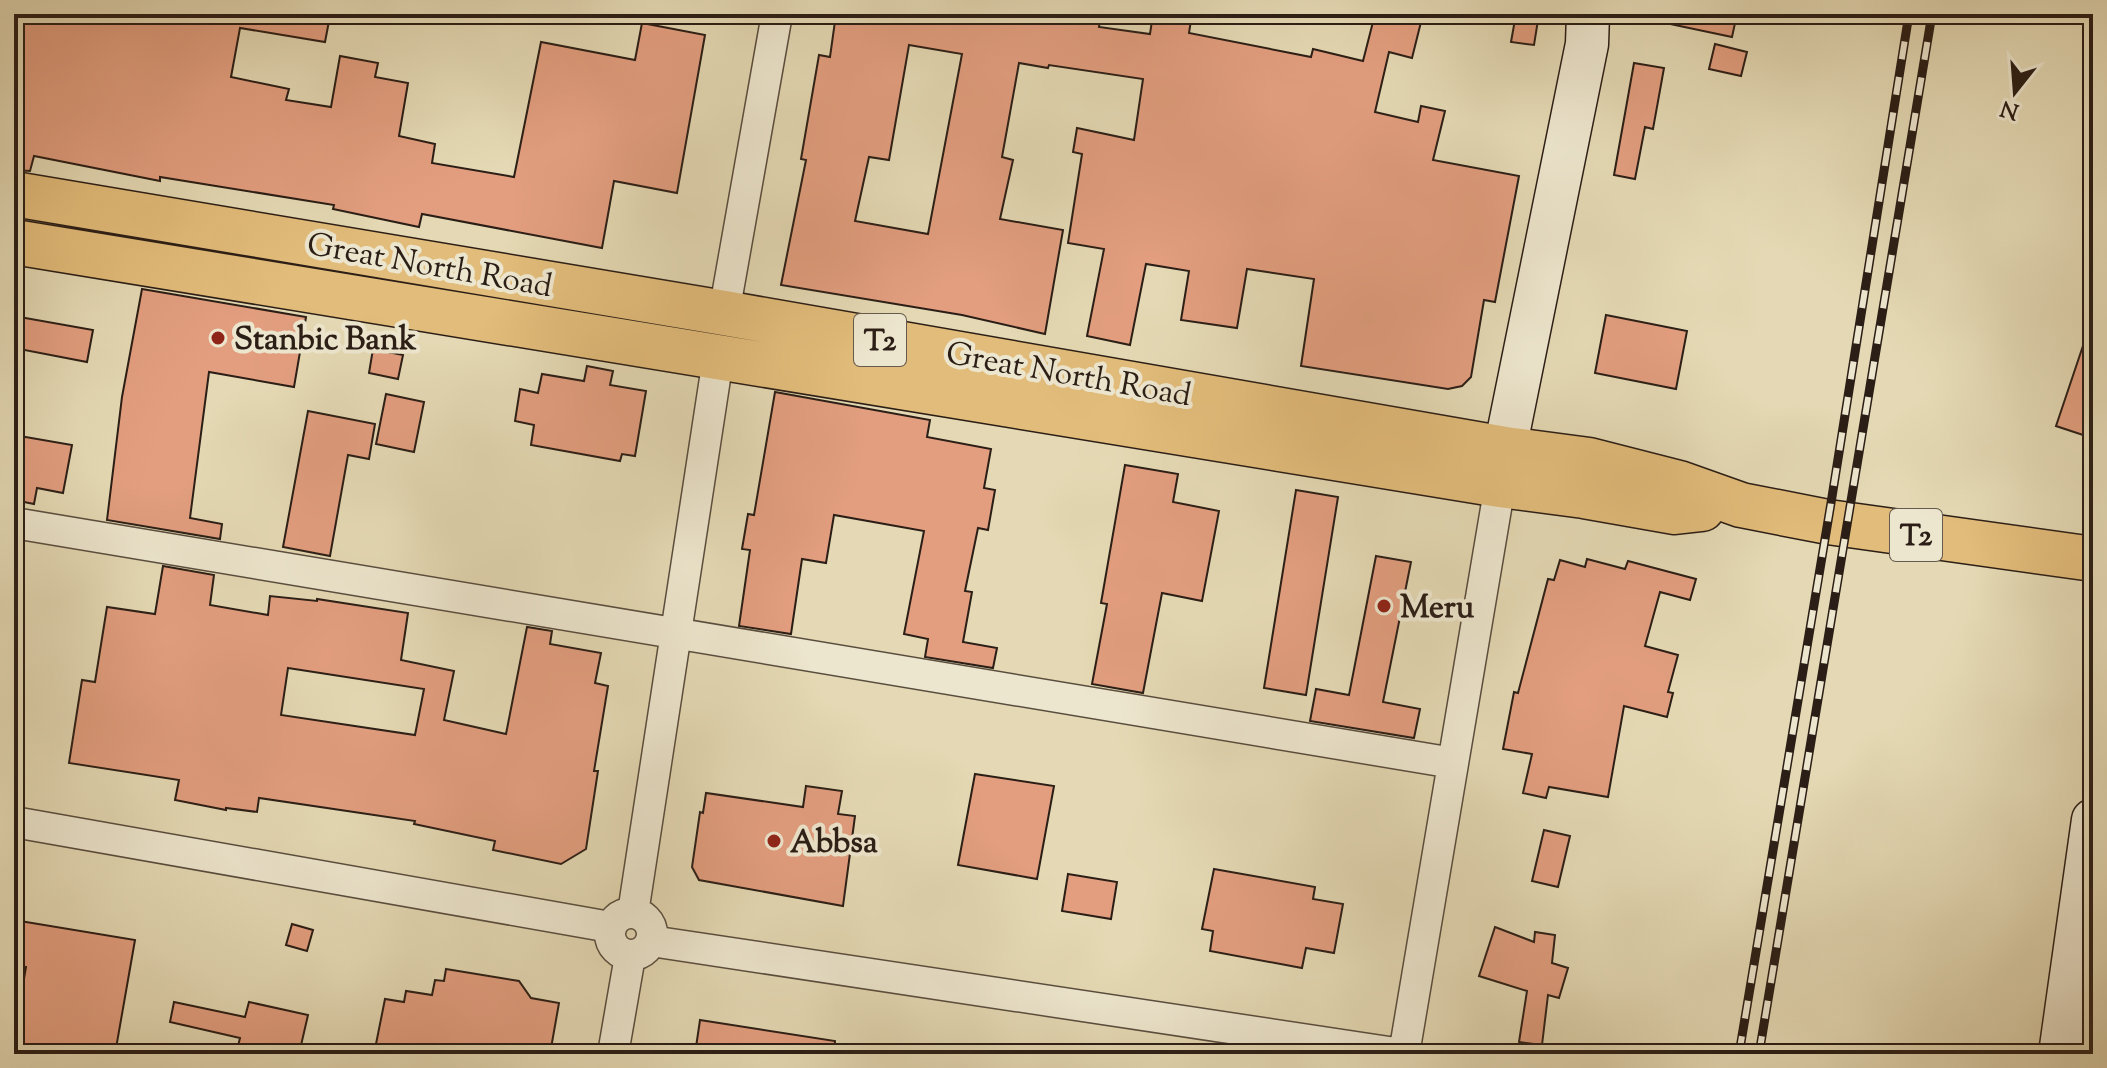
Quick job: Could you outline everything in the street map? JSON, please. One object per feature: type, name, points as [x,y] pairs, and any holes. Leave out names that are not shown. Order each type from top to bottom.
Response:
[{"type":"highway","name":"Great North Road","points":[[14,194],[724,313],[1503,467]]},
{"type":"highway","points":[[240,280],[256,274],[264,261],[263,245],[252,234]]},
{"type":"highway","name":"Great North Road","points":[[14,242],[718,359],[1503,467],[1589,460],[1679,483],[1741,505],[1838,523],[2093,559]]},
{"type":"highway","points":[[316,293],[308,285],[304,267],[313,250],[321,245]]},
{"type":"main road","points":[[1503,467],[1593,24]]},
{"type":"main road","points":[[2060,1054],[2093,820]]},
{"type":"street","points":[[724,313],[777,14]]},
{"type":"street","points":[[718,359],[676,633],[622,920],[613,946],[620,953],[641,948],[1403,1054],[1503,467]]},
{"type":"street","points":[[14,523],[1453,763]]},
{"type":"street","points":[[14,822],[622,920]]},
{"type":"street","points":[[613,1054],[641,948]]},
{"type":"building","points":[[14,14],[330,16],[325,42],[240,28],[231,77],[289,89],[286,100],[331,107],[340,56],[378,63],[375,77],[408,83],[399,136],[435,144],[432,163],[514,177],[541,42],[635,60],[642,23],[705,35],[677,193],[614,181],[602,248],[422,214],[419,227],[333,209],[334,205],[160,177],[160,181],[34,156],[30,171],[14,170]]},
{"type":"building","points":[[836,14],[1101,14],[1099,27],[1150,34],[1153,14],[1192,14],[1189,33],[1311,57],[1313,49],[1363,61],[1375,14],[1423,14],[1412,58],[1389,52],[1375,112],[1418,122],[1421,106],[1445,111],[1433,160],[1519,176],[1495,302],[1484,300],[1471,377],[1462,386],[1448,389],[1301,366],[1314,279],[1247,269],[1237,328],[1181,320],[1189,271],[1146,264],[1130,345],[1087,336],[1104,249],[1068,243],[1082,154],[1073,152],[1077,128],[1134,140],[1143,79],[1049,65],[1048,68],[1019,63],[1002,157],[1013,160],[1000,219],[1063,230],[1045,334],[962,315],[781,285],[806,160],[801,159],[819,55],[830,57]],"holes":[[[909,45],[962,54],[928,234],[855,221],[869,157],[889,160]]]},
{"type":"building","points":[[1516,14],[1539,14],[1534,45],[1511,42]]},
{"type":"building","points":[[1671,14],[1737,14],[1732,37],[1670,24]]},
{"type":"building","points":[[1715,44],[1747,52],[1741,76],[1709,69]]},
{"type":"building","points":[[1634,63],[1664,68],[1653,129],[1645,127],[1635,179],[1614,175]]},
{"type":"building","points":[[142,289],[306,317],[294,387],[209,372],[190,518],[222,524],[220,539],[107,520],[122,397]]},
{"type":"building","points":[[1606,315],[1687,331],[1676,389],[1595,373]]},
{"type":"building","points":[[14,316],[93,330],[87,362],[14,348]]},
{"type":"building","points":[[2089,328],[2093,328],[2093,427],[2086,425],[2083,435],[2056,426]]},
{"type":"building","points":[[373,349],[403,355],[398,379],[369,373]]},
{"type":"building","points":[[587,366],[613,371],[610,385],[646,391],[635,456],[622,454],[620,461],[531,445],[534,425],[515,421],[520,389],[538,393],[542,374],[584,381]]},
{"type":"building","points":[[775,392],[930,420],[927,437],[991,449],[984,488],[995,490],[988,530],[978,528],[965,591],[972,592],[963,642],[997,648],[993,668],[925,657],[928,639],[904,634],[924,531],[834,515],[826,563],[802,559],[791,634],[739,626],[750,550],[742,549],[748,514],[754,515]]},
{"type":"building","points":[[386,394],[424,402],[414,452],[376,444]]},
{"type":"building","points":[[308,411],[375,424],[369,459],[348,455],[330,556],[283,547]]},
{"type":"building","points":[[14,435],[72,445],[63,493],[37,488],[34,504],[14,500]]},
{"type":"building","points":[[1125,465],[1178,474],[1173,502],[1219,511],[1202,601],[1162,593],[1143,693],[1092,684],[1107,604],[1101,603]]},
{"type":"building","points":[[1296,490],[1338,497],[1306,695],[1264,688]]},
{"type":"building","points":[[1376,556],[1411,562],[1383,702],[1420,709],[1414,738],[1310,721],[1316,689],[1349,695]]},
{"type":"building","points":[[1587,559],[1625,569],[1628,561],[1696,579],[1690,600],[1660,592],[1645,646],[1678,655],[1668,692],[1673,693],[1667,717],[1624,706],[1608,797],[1549,787],[1546,798],[1523,793],[1532,754],[1503,749],[1514,692],[1518,693],[1548,579],[1554,580],[1560,560],[1585,567]]},
{"type":"building","points":[[163,566],[214,575],[210,605],[268,615],[270,596],[317,599],[408,613],[401,660],[454,671],[444,720],[506,734],[527,627],[552,631],[550,644],[601,653],[595,683],[608,686],[594,771],[598,771],[586,849],[561,864],[493,850],[495,841],[414,824],[415,821],[259,798],[257,812],[226,810],[175,800],[179,780],[69,763],[82,680],[95,682],[107,607],[155,614]],"holes":[[[288,668],[424,689],[415,735],[281,715]]]},
{"type":"building","points":[[975,774],[1054,786],[1037,879],[958,865]]},
{"type":"building","name":"Abbsa","points":[[806,786],[842,791],[838,814],[855,816],[843,906],[699,880],[692,867],[706,793],[803,807]]},
{"type":"building","points":[[1544,830],[1570,836],[1558,887],[1532,881]]},
{"type":"building","points":[[1214,869],[1315,887],[1313,899],[1343,904],[1334,953],[1306,948],[1302,968],[1210,951],[1213,931],[1202,929]]},
{"type":"building","points":[[1068,874],[1117,882],[1111,919],[1062,911]]},
{"type":"building","points":[[14,920],[135,940],[115,1054],[14,1054],[26,967],[14,965]]},
{"type":"building","points":[[292,924],[313,930],[307,951],[286,945]]},
{"type":"building","points":[[1495,927],[1534,942],[1535,932],[1555,935],[1552,963],[1568,968],[1559,998],[1548,995],[1542,1045],[1519,1042],[1527,991],[1479,976]]},
{"type":"building","points":[[446,969],[519,981],[531,998],[559,1003],[550,1054],[374,1054],[385,999],[404,1002],[406,991],[432,995],[435,980],[444,981]]},
{"type":"building","points":[[174,1002],[245,1017],[249,1002],[308,1015],[299,1054],[236,1054],[240,1038],[170,1022]]},
{"type":"building","points":[[700,1020],[835,1041],[834,1054],[695,1054]]},
{"type":"railway","points":[[1739,1054],[1909,14]]},
{"type":"railway","points":[[1759,1054],[1932,14]]},
{"type":"place","name":"Stanbic Bank","points":[[218,338]]},
{"type":"place","name":"Meru","points":[[1384,606]]},
{"type":"place","name":"Abbsa","points":[[774,841]]}]
